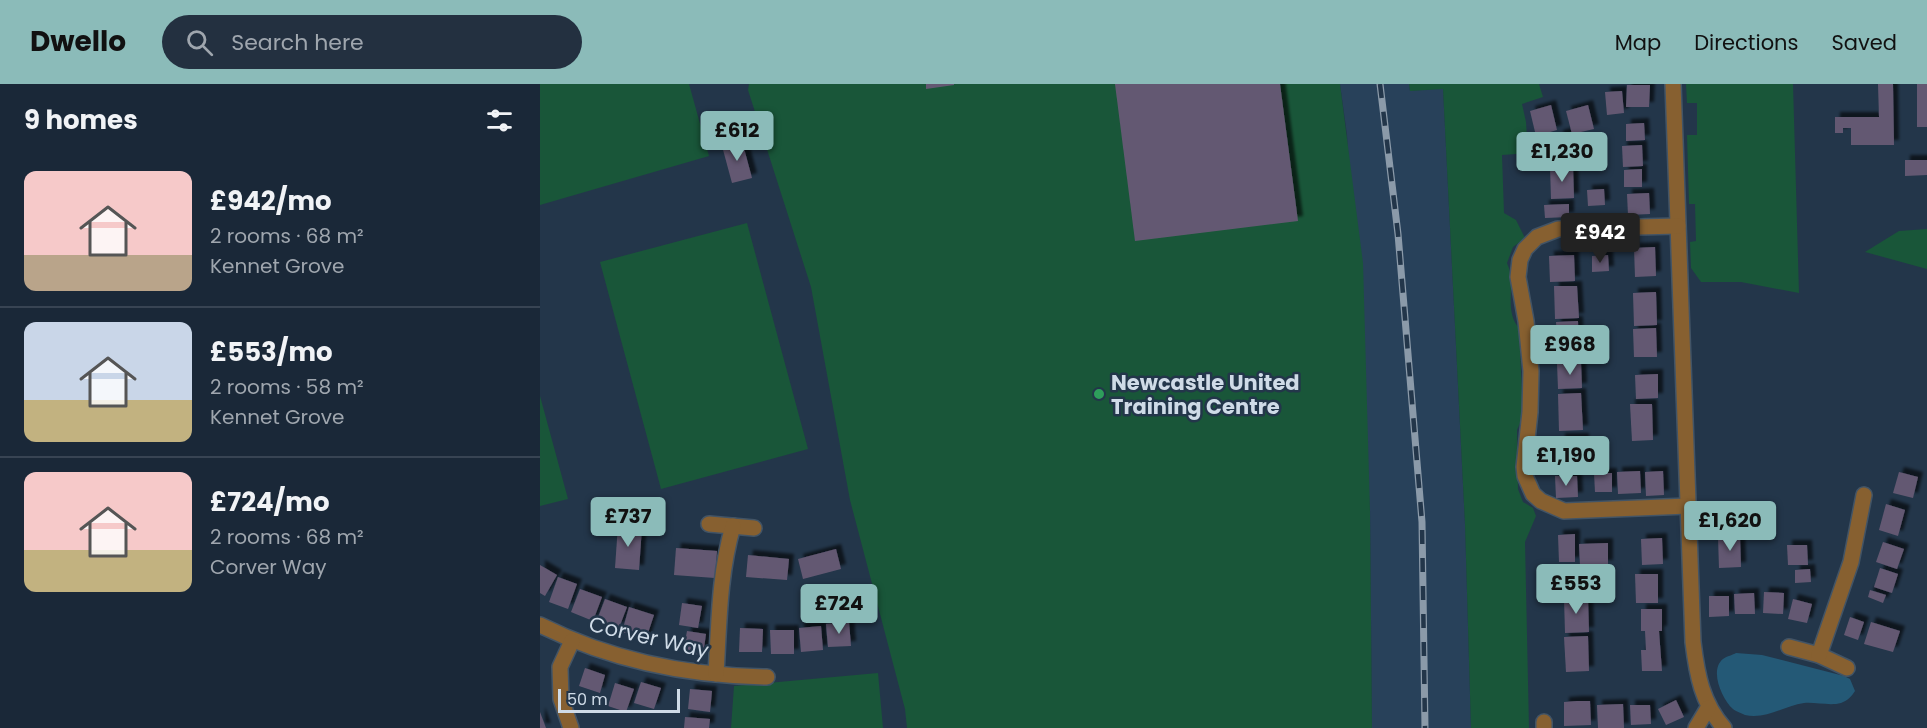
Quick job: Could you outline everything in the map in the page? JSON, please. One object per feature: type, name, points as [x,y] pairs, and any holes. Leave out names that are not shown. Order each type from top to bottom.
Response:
[{"type":"street","points":[[1673,84],[1693,642],[1699,680],[1708,708],[1724,728]]},
{"type":"street","points":[[1678,226],[1558,229],[1537,237],[1525,249],[1520,260],[1518,277],[1526,321],[1530,371],[1530,412],[1524,467],[1528,485],[1533,494],[1546,505],[1564,511],[1688,506]]},
{"type":"street","points":[[1819,655],[1851,562],[1864,495]]},
{"type":"street","points":[[709,524],[754,528]]},
{"type":"street","name":"Corver Way","points":[[716,674],[722,584],[727,547],[733,526]]},
{"type":"street","name":"Corver Way","points":[[540,625],[572,641],[614,655],[683,670],[767,677]]},
{"type":"street","points":[[571,728],[561,699],[560,667],[572,641]]},
{"type":"street","points":[[1789,647],[1819,655],[1847,668]]},
{"type":"street","points":[[1696,728],[1708,708]]},
{"type":"shaded area","points":[[1340,84],[1409,84],[1410,91],[1443,88],[1465,524],[1471,728],[1372,728],[1370,511],[1347,134]]},
{"type":"shaded area","points":[[1736,653],[1762,655],[1844,676],[1850,679],[1855,691],[1841,703],[1804,703],[1760,716],[1745,715],[1734,710],[1729,704],[1721,692],[1717,677],[1719,664]]},
{"type":"green space","points":[[540,84],[689,84],[709,156],[540,205]]},
{"type":"green space","name":"Newcastle United Training Centre","points":[[749,84],[1340,84],[1363,263],[1370,511],[1372,728],[907,728],[905,709],[850,500],[811,287],[748,90]]},
{"type":"green space","points":[[1409,84],[1539,84],[1543,97],[1522,104],[1528,153],[1502,155],[1504,213],[1516,220],[1525,238],[1513,247],[1507,263],[1511,279],[1512,313],[1519,328],[1523,416],[1517,430],[1518,489],[1523,502],[1533,508],[1536,516],[1525,542],[1529,728],[1471,728],[1465,524],[1443,89],[1410,91]]},
{"type":"green space","points":[[1686,84],[1793,84],[1799,293],[1741,282],[1701,282],[1691,268],[1690,242],[1696,241],[1695,204],[1689,204],[1687,135],[1697,135],[1697,103],[1687,103]]},
{"type":"green space","points":[[747,223],[808,449],[661,489],[600,262]]},
{"type":"green space","points":[[1927,229],[1927,269],[1865,252],[1899,231]]},
{"type":"green space","points":[[540,396],[568,499],[540,506]]},
{"type":"green space","points":[[878,673],[883,728],[731,728],[734,686]]},
{"type":"building","points":[[926,84],[954,84],[954,85],[926,89]]},
{"type":"building","points":[[1115,84],[1280,84],[1298,221],[1135,241]]},
{"type":"building","points":[[1878,84],[1893,84],[1894,145],[1851,145],[1851,128],[1843,128],[1843,133],[1835,133],[1835,117],[1879,117]]},
{"type":"building","points":[[1917,84],[1927,84],[1927,127],[1917,127]]},
{"type":"building","points":[[1627,85],[1650,85],[1649,107],[1626,107]]},
{"type":"building","points":[[1622,91],[1624,113],[1607,115],[1605,92]]},
{"type":"building","points":[[1551,105],[1557,130],[1536,136],[1530,111]]},
{"type":"building","points":[[1588,105],[1594,129],[1572,134],[1566,111]]},
{"type":"building","points":[[1644,123],[1645,140],[1626,141],[1626,124]]},
{"type":"building","points":[[1569,132],[1573,145],[1561,148],[1558,135]]},
{"type":"building","points":[[742,141],[752,178],[732,183],[722,146]]},
{"type":"building","points":[[1642,145],[1643,166],[1623,167],[1622,146]]},
{"type":"building","points":[[1905,160],[1927,160],[1927,175],[1905,176]]},
{"type":"building","points":[[1573,166],[1574,198],[1551,199],[1550,167]]},
{"type":"building","points":[[1642,169],[1642,187],[1624,187],[1624,170]]},
{"type":"building","points":[[1604,189],[1605,205],[1588,206],[1587,190]]},
{"type":"building","points":[[1649,193],[1650,214],[1628,215],[1627,194]]},
{"type":"building","points":[[1569,204],[1569,217],[1545,218],[1544,205]]},
{"type":"building","points":[[1655,247],[1656,276],[1635,277],[1634,248]]},
{"type":"building","points":[[1574,255],[1575,281],[1550,282],[1549,256]]},
{"type":"building","points":[[1608,255],[1609,271],[1592,272],[1592,256]]},
{"type":"building","points":[[1554,286],[1577,286],[1579,318],[1555,319]]},
{"type":"building","points":[[1656,292],[1657,325],[1634,326],[1633,293]]},
{"type":"building","points":[[1578,321],[1579,358],[1558,359],[1556,322]]},
{"type":"building","points":[[1656,328],[1657,357],[1634,357],[1633,329]]},
{"type":"building","points":[[1581,362],[1582,388],[1558,389],[1557,363]]},
{"type":"building","points":[[1658,374],[1658,398],[1636,399],[1635,375]]},
{"type":"building","points":[[1581,393],[1583,430],[1559,431],[1558,394]]},
{"type":"building","points":[[1630,404],[1652,404],[1653,440],[1632,441]]},
{"type":"building","points":[[1560,438],[1584,438],[1585,470],[1561,471]]},
{"type":"building","points":[[1640,471],[1641,493],[1618,494],[1617,472]]},
{"type":"building","points":[[1663,471],[1664,495],[1646,496],[1645,472]]},
{"type":"building","points":[[1899,472],[1918,477],[1913,498],[1893,493]]},
{"type":"building","points":[[1594,473],[1612,473],[1612,492],[1595,492]]},
{"type":"building","points":[[1555,476],[1577,476],[1578,497],[1556,498]]},
{"type":"building","points":[[1886,504],[1905,510],[1898,536],[1879,530]]},
{"type":"building","points":[[1751,524],[1751,532],[1734,533],[1733,525]]},
{"type":"building","points":[[618,525],[642,527],[639,570],[615,568]]},
{"type":"building","points":[[1575,534],[1575,562],[1559,562],[1558,535]]},
{"type":"building","points":[[1740,536],[1741,567],[1719,568],[1718,537]]},
{"type":"building","points":[[1662,538],[1663,564],[1642,565],[1641,539]]},
{"type":"building","points":[[1883,542],[1904,549],[1897,569],[1876,562]]},
{"type":"building","points":[[1608,543],[1608,565],[1580,566],[1579,544]]},
{"type":"building","points":[[1787,545],[1807,545],[1808,565],[1788,565]]},
{"type":"building","points":[[676,548],[717,551],[715,578],[674,575]]},
{"type":"building","points":[[836,549],[841,569],[803,579],[798,559]]},
{"type":"building","points":[[748,555],[789,559],[787,580],[746,577]]},
{"type":"building","points":[[540,565],[557,575],[545,596],[540,593]]},
{"type":"building","points":[[1880,568],[1898,574],[1892,593],[1874,587]]},
{"type":"building","points":[[1810,569],[1811,582],[1795,583],[1795,570]]},
{"type":"building","points":[[1635,574],[1658,574],[1658,603],[1636,603]]},
{"type":"building","points":[[558,577],[577,584],[568,609],[549,602]]},
{"type":"building","points":[[580,589],[602,597],[593,621],[571,612]]},
{"type":"building","points":[[1870,590],[1886,595],[1883,603],[1868,597]]},
{"type":"building","points":[[1764,592],[1784,593],[1783,614],[1763,613]]},
{"type":"building","points":[[1754,593],[1755,614],[1735,614],[1734,594]]},
{"type":"building","points":[[1709,596],[1729,596],[1729,616],[1709,617]]},
{"type":"building","points":[[1588,597],[1589,632],[1565,633],[1564,598]]},
{"type":"building","points":[[605,599],[627,607],[619,628],[597,620]]},
{"type":"building","points":[[1793,599],[1812,604],[1807,623],[1788,619]]},
{"type":"building","points":[[682,603],[702,606],[698,628],[679,625]]},
{"type":"building","points":[[629,607],[654,615],[646,639],[622,632]]},
{"type":"building","points":[[1641,609],[1662,609],[1662,631],[1659,631],[1662,671],[1642,671],[1641,650],[1646,650],[1645,631],[1641,631]]},
{"type":"building","points":[[1850,617],[1864,622],[1858,640],[1844,635]]},
{"type":"building","points":[[849,622],[851,646],[828,647],[826,624]]},
{"type":"building","points":[[1871,622],[1900,631],[1893,652],[1864,644]]},
{"type":"building","points":[[821,626],[823,650],[801,652],[799,628]]},
{"type":"building","points":[[740,628],[763,629],[762,652],[739,652]]},
{"type":"building","points":[[770,630],[794,630],[794,654],[771,654]]},
{"type":"building","points":[[687,631],[706,634],[703,655],[683,653]]},
{"type":"building","points":[[1588,636],[1589,671],[1566,672],[1564,637]]},
{"type":"building","points":[[585,668],[605,675],[600,693],[579,686]]},
{"type":"building","points":[[641,682],[661,688],[654,709],[634,703]]},
{"type":"building","points":[[615,683],[634,689],[626,712],[608,706]]},
{"type":"building","points":[[690,689],[712,691],[710,712],[688,709]]},
{"type":"building","points":[[1676,700],[1684,717],[1666,725],[1658,709]]},
{"type":"building","points":[[1590,701],[1591,725],[1564,726],[1564,702]]},
{"type":"building","points":[[1623,704],[1624,728],[1598,728],[1597,705]]},
{"type":"building","points":[[1630,705],[1650,705],[1651,724],[1631,725]]},
{"type":"building","points":[[540,712],[546,728],[540,728]]},
{"type":"building","points":[[685,717],[710,719],[709,728],[684,728]]},
{"type":"railway","points":[[1380,84],[1398,234],[1422,522],[1425,728]]},
{"type":"place","name":"Newcastle United Training Centre","points":[[1099,394]]}]
